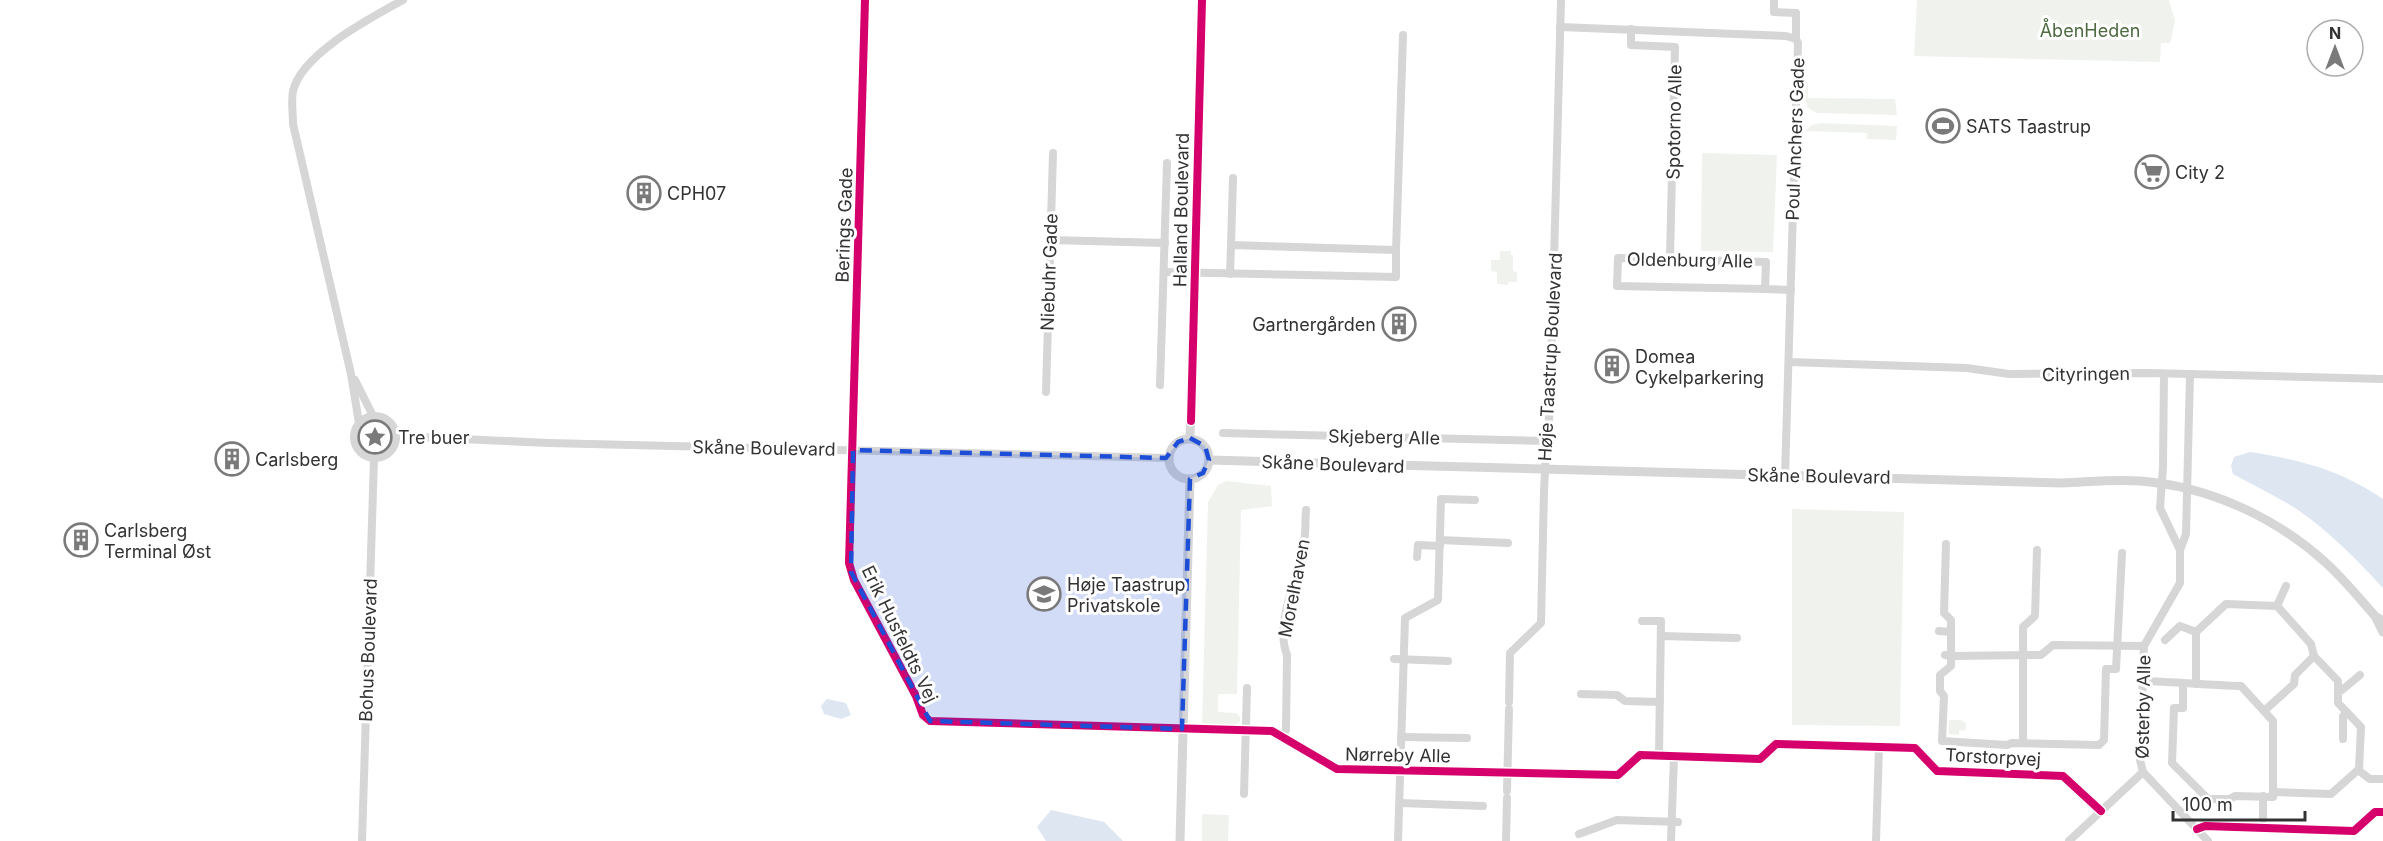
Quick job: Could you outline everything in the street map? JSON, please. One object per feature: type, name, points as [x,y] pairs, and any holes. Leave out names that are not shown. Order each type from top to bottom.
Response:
[{"type":"street","points":[[359,423],[373,416],[388,420],[396,436],[395,443],[387,454],[374,458],[362,454],[355,444],[354,433],[359,423],[351,374],[293,124],[293,92],[300,76],[313,60],[354,27],[403,0]]},
{"type":"street","name":"Berings Gade","points":[[852,450],[865,0]]},
{"type":"street","name":"Halland Boulevard","points":[[1190,438],[1202,0]]},
{"type":"street","name":"Høje Taastrup Boulevard","points":[[1506,841],[1510,653],[1540,623],[1546,446],[1550,409],[1561,0]]},
{"type":"street","points":[[1774,0],[1774,12],[1796,12],[1796,39]]},
{"type":"street","name":"Poul Anchers Gade","points":[[1560,27],[1786,36],[1796,39],[1798,43],[1785,476]]},
{"type":"street","name":"Spotorno Alle","points":[[1631,30],[1631,45],[1675,47],[1670,258]]},
{"type":"street","points":[[1164,272],[1396,277],[1403,35]]},
{"type":"street","name":"Niebuhr Gade","points":[[1046,392],[1053,153]]},
{"type":"street","points":[[1160,385],[1167,163]]},
{"type":"street","points":[[1230,274],[1233,178]]},
{"type":"street","points":[[1050,240],[1165,243]]},
{"type":"street","points":[[1231,245],[1396,250]]},
{"type":"street","name":"Oldenburg Alle","points":[[1765,289],[1766,262],[1618,258],[1617,286],[1791,290]]},
{"type":"street","name":"Cityringen","points":[[1789,363],[1967,368],[2019,374],[2190,374],[2383,379]]},
{"type":"street","points":[[351,374],[373,416]]},
{"type":"street","name":"Østerby Alle","points":[[2164,374],[2161,512],[2180,550]]},
{"type":"street","name":"Østerby Alle","points":[[2069,841],[2143,772],[2140,760],[2144,646],[2180,583],[2180,550],[2186,534],[2190,374]]},
{"type":"street","name":"Skjeberg Alle","points":[[1223,433],[1546,446]]},
{"type":"street","name":"Skåne Boulevard","points":[[396,436],[549,443],[1168,458]]},
{"type":"street","points":[[1190,438],[1205,446],[1209,460],[1203,473],[1190,479],[1174,473],[1168,458],[1178,442],[1190,438]]},
{"type":"street","name":"Erik Husfeldts Vej","points":[[852,450],[849,563],[851,572],[916,696],[923,715],[930,721],[1182,729]]},
{"type":"street","name":"Bohus Boulevard","points":[[362,841],[374,458]]},
{"type":"street","name":"Skåne Boulevard","points":[[1209,460],[2062,483],[2139,481],[2162,484],[2187,489],[2250,511],[2288,532],[2325,562],[2379,618],[2383,632]]},
{"type":"street","points":[[1180,841],[1190,479]]},
{"type":"street","points":[[1398,841],[1404,659],[1408,634],[1405,618],[1438,600],[1441,499],[1474,500]]},
{"type":"street","name":"Morelhaven","points":[[1282,737],[1286,730],[1287,655],[1282,644],[1283,626],[1305,541],[1306,510]]},
{"type":"street","points":[[1418,557],[1418,545],[1508,543]]},
{"type":"street","points":[[1946,544],[1944,613],[1951,620],[1948,656],[1951,666],[1940,675],[1940,691],[1944,696],[1942,741],[2007,745],[2023,743],[2099,745],[2104,740],[2106,669],[2116,669],[2122,553]]},
{"type":"street","points":[[2023,743],[2023,627],[2036,616],[2037,550]]},
{"type":"street","points":[[2277,606],[2286,586]]},
{"type":"street","points":[[2196,684],[2196,632],[2226,604],[2277,606],[2312,644],[2314,656],[2338,681],[2338,703],[2361,727],[2358,770],[2331,794],[2273,792]]},
{"type":"street","points":[[1642,621],[1661,621],[1659,755]]},
{"type":"street","points":[[2165,640],[2180,626],[2196,632]]},
{"type":"street","points":[[1939,631],[1951,632]]},
{"type":"street","points":[[1661,636],[1737,638]]},
{"type":"street","points":[[1948,656],[2041,655],[2053,645],[2144,646]]},
{"type":"street","points":[[2264,711],[2294,684],[2295,675],[2314,656]]},
{"type":"street","points":[[1394,659],[1448,661]]},
{"type":"street","points":[[2338,690],[2342,690],[2360,675]]},
{"type":"street","points":[[2143,681],[2183,683],[2196,684],[2241,686],[2273,721],[2273,797],[2235,796],[2230,800],[2208,799],[2172,763],[2174,708],[2183,708],[2183,683]]},
{"type":"street","points":[[1244,794],[1247,688]]},
{"type":"street","points":[[1581,694],[1617,695],[1625,701],[1660,702]]},
{"type":"street","points":[[2343,739],[2343,716],[2347,712]]},
{"type":"street","name":"Nørreby Alle","points":[[1182,729],[1272,731],[1337,769],[1618,775],[1640,755]]},
{"type":"street","points":[[1401,736],[1467,738]]},
{"type":"street","name":"Torstorpvej","points":[[1640,755],[1760,759],[1776,744],[1915,748],[1937,771],[2063,776],[2101,811]]},
{"type":"street","points":[[1876,841],[1879,747]]},
{"type":"street","points":[[1671,841],[1675,822],[1674,756]]},
{"type":"street","points":[[2358,770],[2370,779],[2383,779]]},
{"type":"street","points":[[2143,772],[2202,839]]},
{"type":"street","points":[[2263,796],[2263,819]]},
{"type":"street","points":[[1400,803],[1483,806]]},
{"type":"street","points":[[1580,834],[1617,820],[1675,822]]},
{"type":"highlighted area","points":[[1190,438],[1205,446],[1209,460],[1203,473],[1190,479],[1182,729],[930,721],[851,572],[853,450],[1166,458],[1178,442]]},
{"type":"green space","name":"ÅbenHeden","points":[[1917,0],[2169,0],[2175,21],[2170,43],[2161,43],[2160,62],[1914,56]]},
{"type":"green space","points":[[1805,81],[1808,82],[1808,98],[1895,99],[1897,115],[1817,113],[1807,104]]},
{"type":"green space","points":[[1821,123],[1897,126],[1896,140],[1867,139],[1867,133],[1805,131],[1812,125]]},
{"type":"green space","points":[[1702,153],[1777,155],[1773,252],[1701,251]]},
{"type":"green space","points":[[1500,251],[1511,251],[1513,271],[1517,272],[1517,282],[1508,282],[1508,285],[1497,284],[1497,272],[1491,271],[1491,260],[1500,260]]},
{"type":"green space","points":[[1227,481],[1271,486],[1272,506],[1241,510],[1237,694],[1218,694],[1218,712],[1236,713],[1240,717],[1240,722],[1235,725],[1202,725],[1208,502],[1218,485]]},
{"type":"green space","points":[[1792,509],[1904,512],[1900,726],[1792,725]]},
{"type":"green space","points":[[1949,720],[1961,720],[1966,723],[1966,730],[1959,731],[1959,735],[1949,734]]},
{"type":"green space","points":[[1202,814],[1229,815],[1228,841],[1202,841]]},
{"type":"shaded area","points":[[2250,452],[2303,463],[2335,473],[2383,499],[2383,588],[2343,547],[2310,519],[2233,474],[2231,466],[2234,457]]},
{"type":"shaded area","points":[[827,699],[846,703],[851,715],[841,719],[824,714],[821,706]]},
{"type":"shaded area","points":[[1051,810],[1104,822],[1123,841],[1046,841],[1037,827]]},
{"type":"cycle path","points":[[865,0],[849,563],[854,580],[916,696],[923,715],[930,721],[1272,731],[1337,769],[1618,775],[1640,755],[1760,759],[1776,744],[1915,748],[1937,771],[2063,776],[2101,811]]},
{"type":"cycle path","points":[[1191,421],[1202,0]]},
{"type":"cycle path","points":[[2197,829],[2205,826],[2354,831],[2375,812],[2383,812]]},
{"type":"place","name":"SATS Taastrup","points":[[1943,126]]},
{"type":"place","name":"City 2","points":[[2152,172]]},
{"type":"place","name":"CPH07","points":[[644,193]]},
{"type":"place","name":"Gartnergården","points":[[1399,324]]},
{"type":"place","name":"Domea Cykelparkering","points":[[1612,366]]},
{"type":"place","name":"Tre buer","points":[[375,437]]},
{"type":"place","name":"Carlsberg","points":[[232,459]]},
{"type":"place","name":"Carlsberg Terminal Øst","points":[[81,540]]},
{"type":"place","name":"Høje Taastrup Privatskole","points":[[1044,594]]}]
